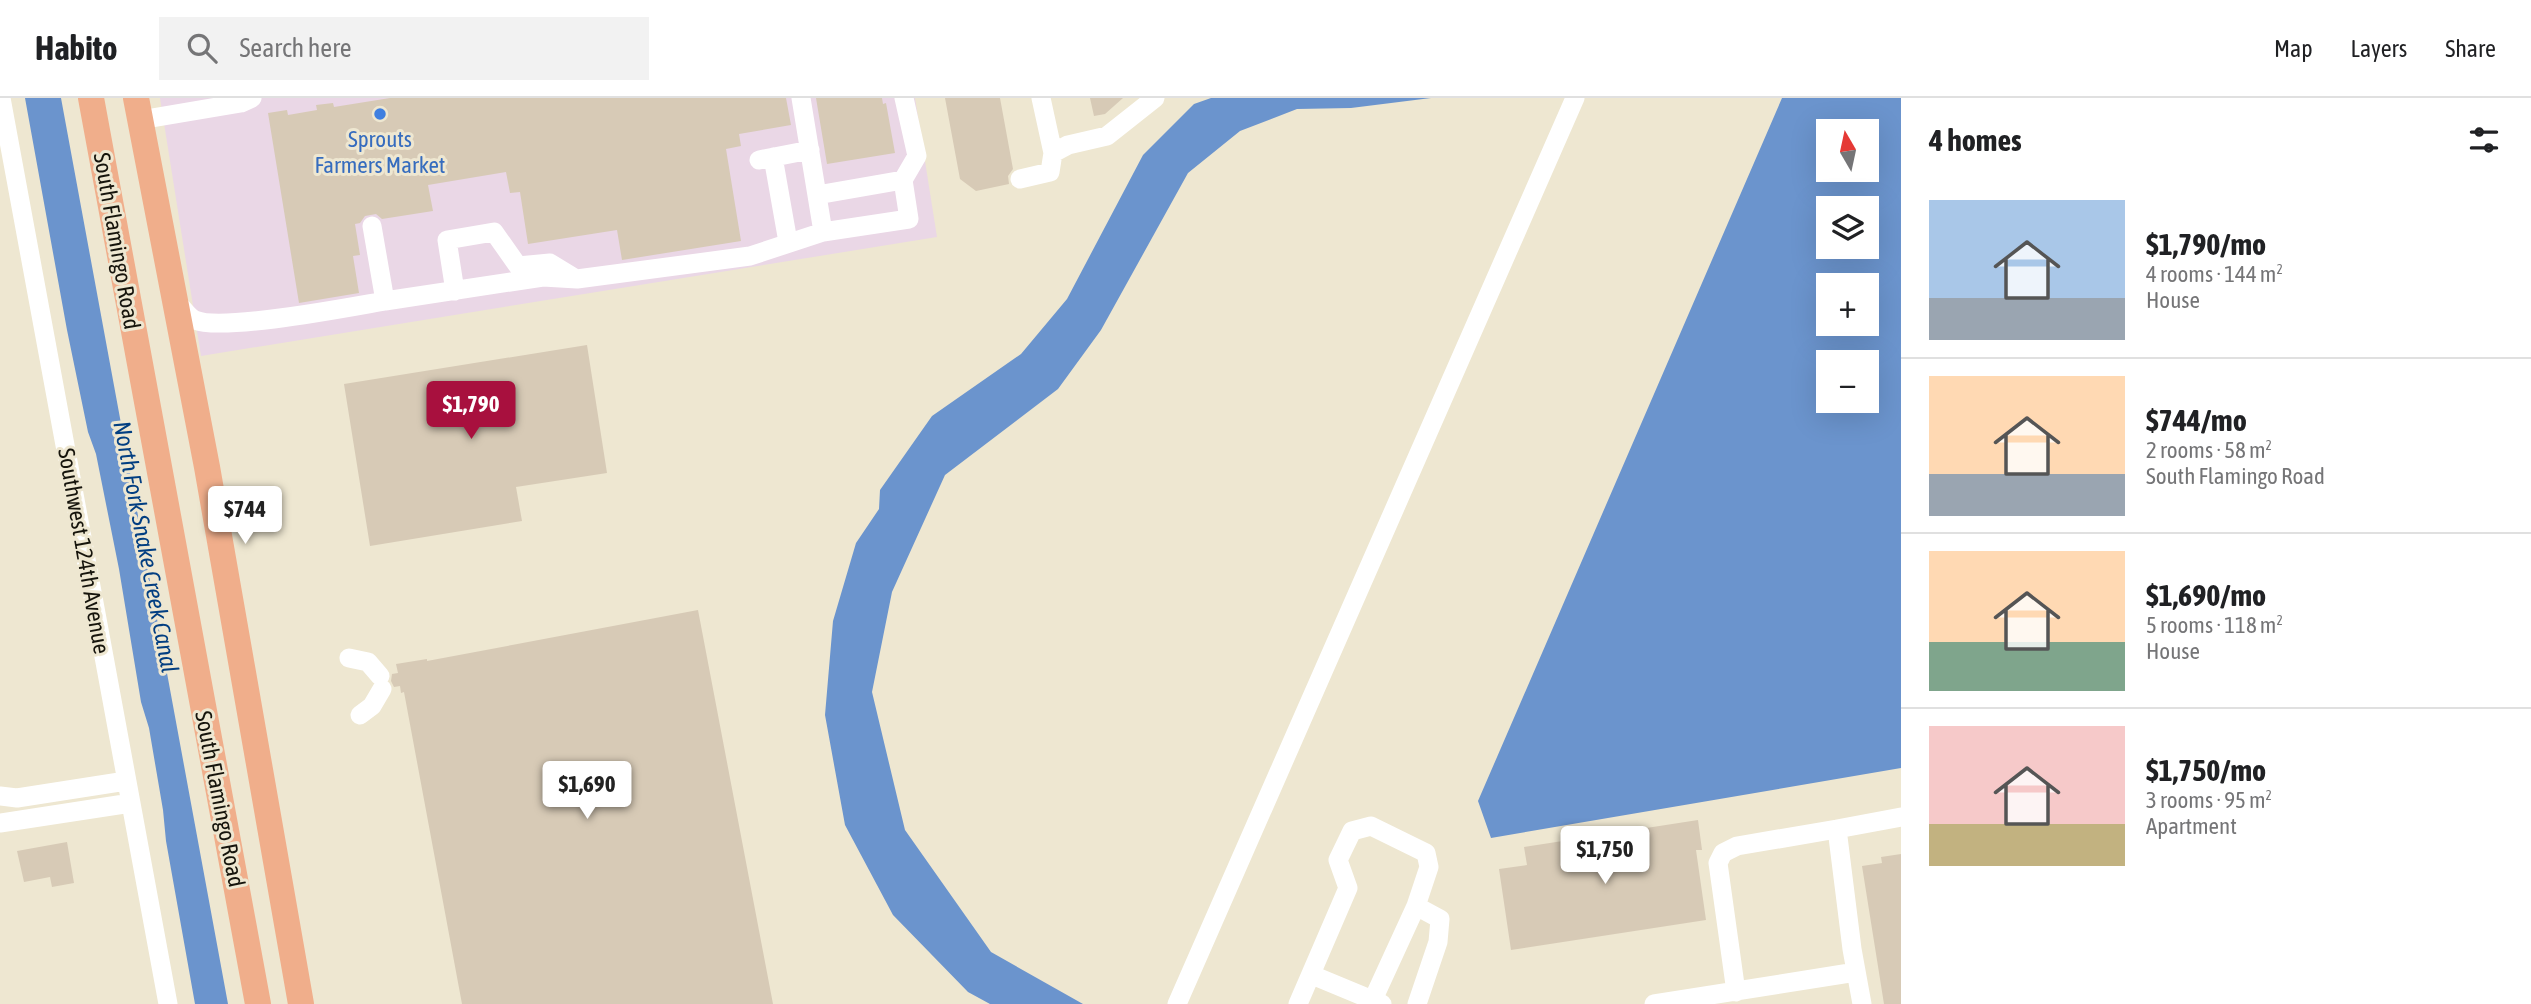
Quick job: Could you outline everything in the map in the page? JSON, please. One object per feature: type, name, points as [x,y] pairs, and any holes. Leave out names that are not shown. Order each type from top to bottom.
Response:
[{"type":"main road","name":"South Flamingo Road","points":[[91,98],[258,1004]]},
{"type":"main road","name":"South Flamingo Road","points":[[138,109],[209,480],[301,1004]]},
{"type":"street","name":"Southwest 124th Avenue","points":[[1,98],[168,1004]]},
{"type":"street","points":[[138,109],[241,103],[252,98]]},
{"type":"street","points":[[801,98],[822,232]]},
{"type":"street","points":[[174,299],[192,319],[204,323],[236,322],[543,277],[577,279],[750,256],[822,232],[909,219],[903,180],[917,156],[904,98]]},
{"type":"street","points":[[1020,178],[1050,172],[1053,153],[1041,98]]},
{"type":"street","points":[[1053,153],[1068,145],[1107,136],[1155,98]]},
{"type":"street","points":[[1177,1004],[1575,98]]},
{"type":"street","points":[[788,242],[766,158],[810,150]]},
{"type":"street","points":[[817,195],[903,180]]},
{"type":"street","points":[[372,226],[385,301]]},
{"type":"street","points":[[455,290],[447,240],[494,232],[518,266],[550,263],[577,279]]},
{"type":"street","points":[[349,658],[368,662],[381,682],[372,706],[359,715]]},
{"type":"street","points":[[0,796],[17,798],[126,781]]},
{"type":"street","points":[[0,822],[131,803]]},
{"type":"street","points":[[1736,992],[1718,863],[1723,853],[1737,846],[1901,817]]},
{"type":"street","points":[[1298,1004],[1349,888],[1338,860],[1352,831],[1371,826],[1426,853],[1429,867],[1416,906],[1376,1003],[1312,975]]},
{"type":"street","points":[[1837,829],[1862,1004]]},
{"type":"street","points":[[1416,906],[1440,919],[1438,942],[1417,1004]]},
{"type":"street","points":[[1654,1004],[1856,972]]},
{"type":"shaded area","points":[[160,98],[915,98],[937,237],[201,356]]},
{"type":"water","points":[[25,98],[61,98],[228,1004],[195,1004],[149,728],[141,702],[96,454],[88,432],[67,330]]},
{"type":"water","points":[[1211,98],[1431,98],[1351,108],[1297,109],[1240,131],[1188,173],[1101,330],[1058,389],[945,475],[892,592],[872,692],[905,830],[991,952],[1083,1004],[990,1004],[968,992],[893,915],[845,825],[825,715],[833,621],[856,543],[879,509],[880,490],[932,416],[1021,354],[1067,299],[1143,155],[1194,104]]},
{"type":"water","points":[[1782,98],[1901,98],[1901,768],[1491,838],[1478,801]]},
{"type":"building","points":[[390,98],[786,98],[791,125],[739,134],[741,146],[726,149],[741,241],[622,260],[617,230],[528,244],[520,192],[510,193],[506,172],[428,185],[433,211],[382,219],[376,214],[365,216],[360,223],[355,224],[360,255],[353,256],[359,293],[299,303],[268,113],[287,110],[288,115],[317,110],[316,105],[333,103],[334,107]]},
{"type":"building","points":[[816,98],[882,98],[883,104],[886,103],[895,153],[827,164]]},
{"type":"building","points":[[945,98],[1000,98],[1013,169],[1008,176],[1009,184],[976,191],[960,179]]},
{"type":"building","points":[[1090,98],[1123,98],[1105,114],[1094,116]]},
{"type":"building","points":[[587,345],[607,473],[516,487],[522,521],[370,546],[344,384]]},
{"type":"building","points":[[698,610],[773,1004],[462,1004],[404,692],[401,693],[400,686],[394,687],[391,681],[392,674],[398,673],[396,664],[427,661]]},
{"type":"building","points":[[1698,820],[1702,850],[1696,850],[1706,920],[1511,950],[1499,869],[1527,865],[1524,847]]},
{"type":"building","points":[[67,842],[74,883],[52,887],[50,877],[24,882],[17,851]]},
{"type":"building","points":[[1901,854],[1901,1004],[1884,1004],[1862,866],[1882,863],[1881,857]]},
{"type":"place","name":"Sprouts Farmers Market","points":[[380,114]]},
{"type":"water label","name":"North Fork Snake Creek Canal","points":[[146,547]]}]
